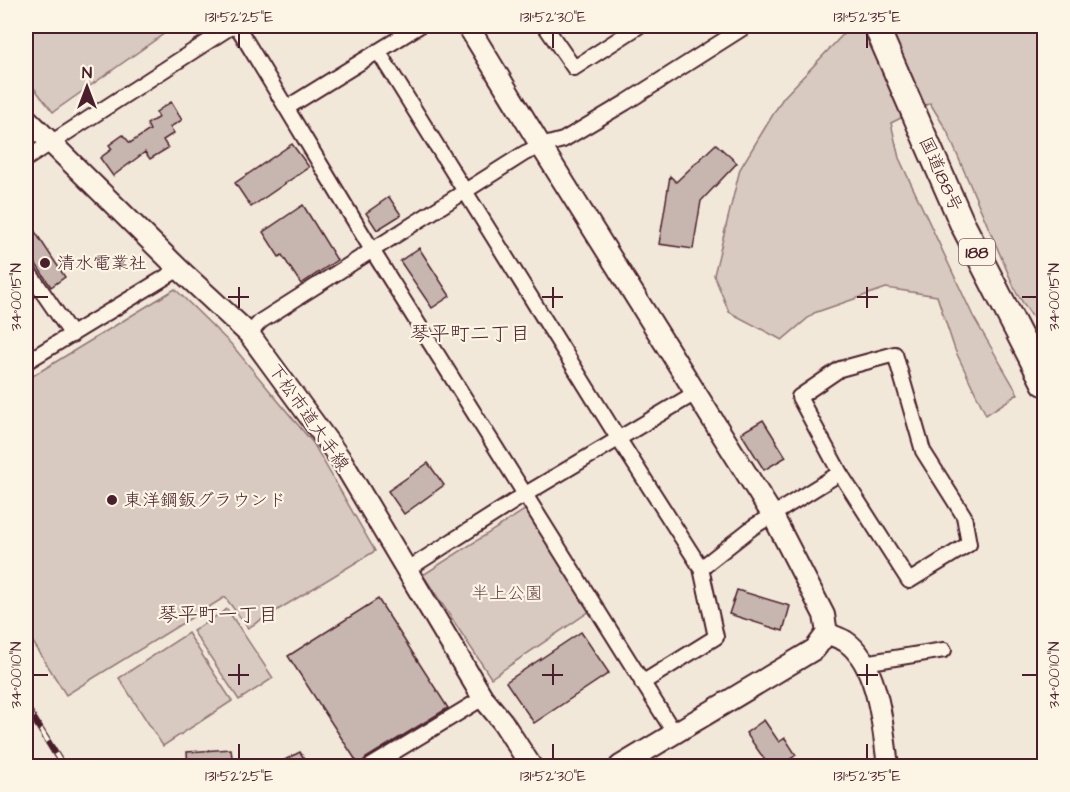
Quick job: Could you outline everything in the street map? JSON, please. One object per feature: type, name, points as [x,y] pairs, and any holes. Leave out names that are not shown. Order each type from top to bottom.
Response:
[{"type":"highway","name":"国道188号","points":[[876,26],[962,223],[1044,383]]},
{"type":"street","points":[[26,159],[232,26]]},
{"type":"street","points":[[237,26],[524,495],[675,734]]},
{"type":"street","points":[[288,107],[419,26]]},
{"type":"street","points":[[468,26],[773,516],[824,615],[827,633],[815,649],[620,766]]},
{"type":"street","points":[[544,26],[574,69],[639,26]]},
{"type":"street","points":[[249,334],[261,321],[525,153],[562,140],[746,26]]},
{"type":"street","points":[[378,51],[701,568],[716,637],[642,683]]},
{"type":"street","name":"下松市道大手線","points":[[26,118],[179,269],[249,334],[342,461],[405,571],[483,698],[502,721],[531,766]]},
{"type":"street","points":[[26,268],[72,335]]},
{"type":"street","points":[[26,362],[179,269]]},
{"type":"street","points":[[895,354],[923,451],[964,516],[969,544],[909,581],[840,473],[799,397],[840,369],[895,354]]},
{"type":"street","points":[[405,571],[524,495],[696,392]]},
{"type":"street","points":[[701,568],[753,527],[840,473]]},
{"type":"street","points":[[827,633],[846,641],[864,663],[874,685],[883,726],[888,766]]},
{"type":"street","points":[[864,663],[944,650]]},
{"type":"street","points":[[372,766],[483,698]]},
{"type":"green space","points":[[26,26],[175,26],[53,112],[26,78]]},
{"type":"green space","points":[[851,26],[1044,26],[1044,334],[1017,294],[947,131],[930,103],[891,123],[899,158],[973,316],[1018,394],[986,415],[955,350],[937,296],[886,288],[814,313],[782,340],[729,312],[714,275],[740,169],[783,98]]},
{"type":"green space","points":[[175,289],[231,344],[313,443],[375,551],[248,628],[225,597],[66,695],[26,631],[26,380]]},
{"type":"green space","name":"半上公園","points":[[526,509],[590,611],[491,678],[423,575]]},
{"type":"green space","points":[[227,609],[273,678],[239,700],[193,631]]},
{"type":"green space","points":[[188,633],[232,701],[163,746],[119,678]]},
{"type":"building","points":[[171,102],[182,120],[170,127],[174,133],[163,140],[168,148],[150,159],[145,152],[113,176],[100,158],[112,149],[109,145],[123,135],[130,143],[150,130],[147,124],[159,117],[156,112]]},
{"type":"building","points":[[292,144],[309,167],[251,207],[235,183]]},
{"type":"building","points":[[716,144],[737,163],[701,201],[693,249],[659,244],[670,176],[676,182]]},
{"type":"building","points":[[389,197],[401,215],[377,230],[366,213]]},
{"type":"building","points":[[303,205],[337,260],[301,284],[282,255],[279,257],[263,232]]},
{"type":"building","name":"清水電業社","points":[[26,218],[65,277],[51,287],[26,249]]},
{"type":"building","points":[[419,248],[450,296],[432,308],[400,261]]},
{"type":"building","points":[[763,420],[786,457],[764,470],[741,433]]},
{"type":"building","points":[[428,463],[444,485],[404,514],[388,491]]},
{"type":"building","points":[[737,590],[790,606],[783,631],[729,614]]},
{"type":"building","points":[[378,599],[448,708],[366,758],[359,765],[288,656]]},
{"type":"building","points":[[581,632],[609,673],[534,723],[506,682]]},
{"type":"building","points":[[764,720],[779,742],[785,738],[796,755],[780,766],[769,766],[746,733]]},
{"type":"building","points":[[231,749],[233,766],[188,766],[187,752]]},
{"type":"building","points":[[300,752],[309,766],[273,766]]},
{"type":"railway","points":[[26,706],[63,766]]},
{"type":"place","name":"清水電業社","points":[[45,263]]},
{"type":"place","name":"東洋鋼鈑グラウンド","points":[[112,500]]},
{"type":"district","name":"琴平町二丁目","points":[[470,333]]},
{"type":"district","name":"琴平町一丁目","points":[[218,614]]}]
